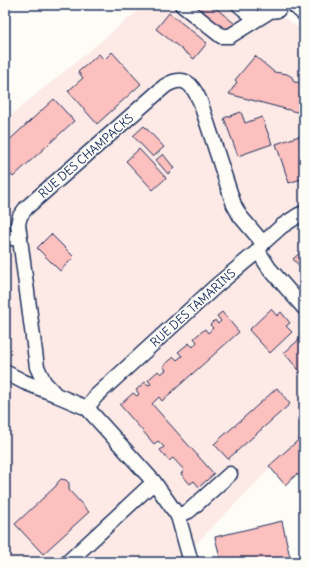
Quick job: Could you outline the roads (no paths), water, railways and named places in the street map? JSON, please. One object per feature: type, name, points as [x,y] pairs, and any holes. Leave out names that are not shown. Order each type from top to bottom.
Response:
[{"type":"main road","points":[[296,5],[304,12]]},
{"type":"street","points":[[182,5],[221,36],[226,37],[270,11],[278,10],[282,5]]},
{"type":"street","points":[[239,5],[256,19]]},
{"type":"street","name":"RUE DES CHAMPACKS","points":[[87,408],[56,395],[44,382],[37,367],[20,238],[11,225],[26,208],[165,86],[173,81],[181,80],[194,88],[200,101],[234,205],[260,247]]},
{"type":"street","name":"RUE DES TAMARINS","points":[[87,408],[96,396],[282,226],[304,213]]},
{"type":"street","points":[[5,238],[20,238]]},
{"type":"street","points":[[260,247],[269,268],[304,308]]},
{"type":"street","points":[[5,372],[24,382],[56,395]]},
{"type":"street","points":[[87,408],[154,482],[178,516],[191,562]]},
{"type":"street","points":[[178,516],[189,511],[230,474]]},
{"type":"street","points":[[68,562],[154,482]]}]
